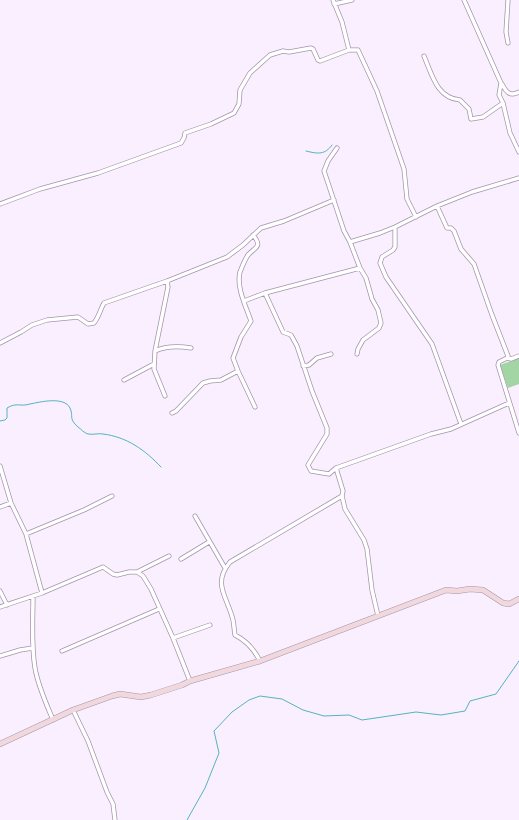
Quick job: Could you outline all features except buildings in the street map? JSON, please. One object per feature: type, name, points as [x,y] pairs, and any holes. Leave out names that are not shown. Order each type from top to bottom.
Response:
[{"type":"street","points":[[349,50],[342,22],[333,2],[352,0]]},
{"type":"street","points":[[464,0],[504,89],[510,94],[514,95],[519,92]]},
{"type":"street","points":[[508,0],[506,32],[508,43]]},
{"type":"street","points":[[0,204],[40,189],[98,174],[181,143],[186,133],[211,124],[234,113],[238,104],[240,90],[250,73],[270,55],[283,51],[289,52],[311,48],[313,49],[318,60],[349,50],[358,50],[377,90],[404,169],[407,199],[416,217]]},
{"type":"street","points":[[424,56],[436,85],[444,95],[452,99],[460,100],[468,109],[471,119],[483,117],[503,103]]},
{"type":"street","points":[[501,83],[499,95],[503,103],[510,133],[519,152]]},
{"type":"street","points":[[337,148],[328,161],[324,171],[344,231],[366,278],[372,299],[378,310],[381,323],[379,328],[363,340],[357,354]]},
{"type":"street","points":[[350,242],[395,227],[437,206],[472,192],[519,178]]},
{"type":"street","points":[[0,343],[32,325],[47,320],[78,317],[88,324],[94,323],[98,318],[104,302],[167,281],[227,257],[261,228],[284,221],[334,200]]},
{"type":"street","points":[[437,206],[447,228],[451,228],[454,231],[461,249],[474,264],[508,356],[507,358]]},
{"type":"street","points":[[395,227],[395,247],[382,257],[380,263],[386,277],[432,344],[461,424]]},
{"type":"street","points":[[253,236],[258,244],[257,248],[248,256],[240,274],[240,294],[251,321],[241,337],[233,358],[255,407]]},
{"type":"street","points":[[244,301],[265,293],[360,268]]},
{"type":"street","points":[[165,396],[154,369],[154,364],[155,351],[168,287],[167,281]]},
{"type":"street","points":[[265,293],[283,332],[292,335],[327,428],[327,434],[308,465],[311,471],[329,474],[336,468],[431,434],[450,429],[509,403]]},
{"type":"street","points":[[155,351],[159,349],[181,346],[191,348]]},
{"type":"street","points":[[304,366],[309,365],[317,358],[331,354]]},
{"type":"street","points":[[519,356],[511,359],[507,358],[498,362],[509,403],[519,432]]},
{"type":"street","points":[[124,380],[154,364]]},
{"type":"street","points":[[172,413],[176,412],[203,383],[210,380],[221,380],[238,371]]},
{"type":"street","points":[[0,466],[11,503],[26,534],[42,593]]},
{"type":"street","points":[[336,468],[343,491],[342,496],[344,509],[364,540],[378,616]]},
{"type":"street","points":[[26,534],[84,510],[112,496]]},
{"type":"street","points":[[260,661],[253,648],[235,635],[233,620],[221,587],[225,568],[230,562],[342,496]]},
{"type":"street","points":[[0,507],[11,503]]},
{"type":"street","points":[[195,516],[225,568]]},
{"type":"street","points":[[181,559],[209,542]]},
{"type":"street","points":[[0,607],[42,593],[103,567],[117,575],[137,572],[169,556]]},
{"type":"street","points":[[137,572],[144,576],[151,590],[173,638],[190,681]]},
{"type":"street","points":[[0,744],[73,710],[120,694],[142,697],[151,695],[190,681],[260,661],[446,590],[483,590],[503,603],[509,604],[519,599]]},
{"type":"street","points":[[0,591],[7,605]]},
{"type":"street","points":[[33,596],[33,648],[35,668],[43,696],[53,720]]},
{"type":"street","points":[[62,651],[159,609]]},
{"type":"street","points":[[173,638],[210,625]]},
{"type":"street","points":[[0,656],[33,648]]},
{"type":"street","points":[[73,710],[88,741],[113,804],[115,820]]},
{"type":"green space","points":[[519,358],[519,384],[508,388],[500,365]]},
{"type":"waterway","points":[[306,151],[321,153],[327,151],[332,145]]},
{"type":"waterway","points":[[0,421],[7,418],[7,408],[13,405],[27,405],[52,401],[63,402],[70,408],[73,422],[85,433],[112,436],[128,441],[149,455],[161,467]]},
{"type":"waterway","points":[[187,820],[205,788],[219,753],[214,731],[232,712],[249,700],[260,696],[282,699],[303,710],[324,716],[349,715],[362,720],[416,712],[441,715],[465,711],[470,701],[496,694],[519,661]]}]
